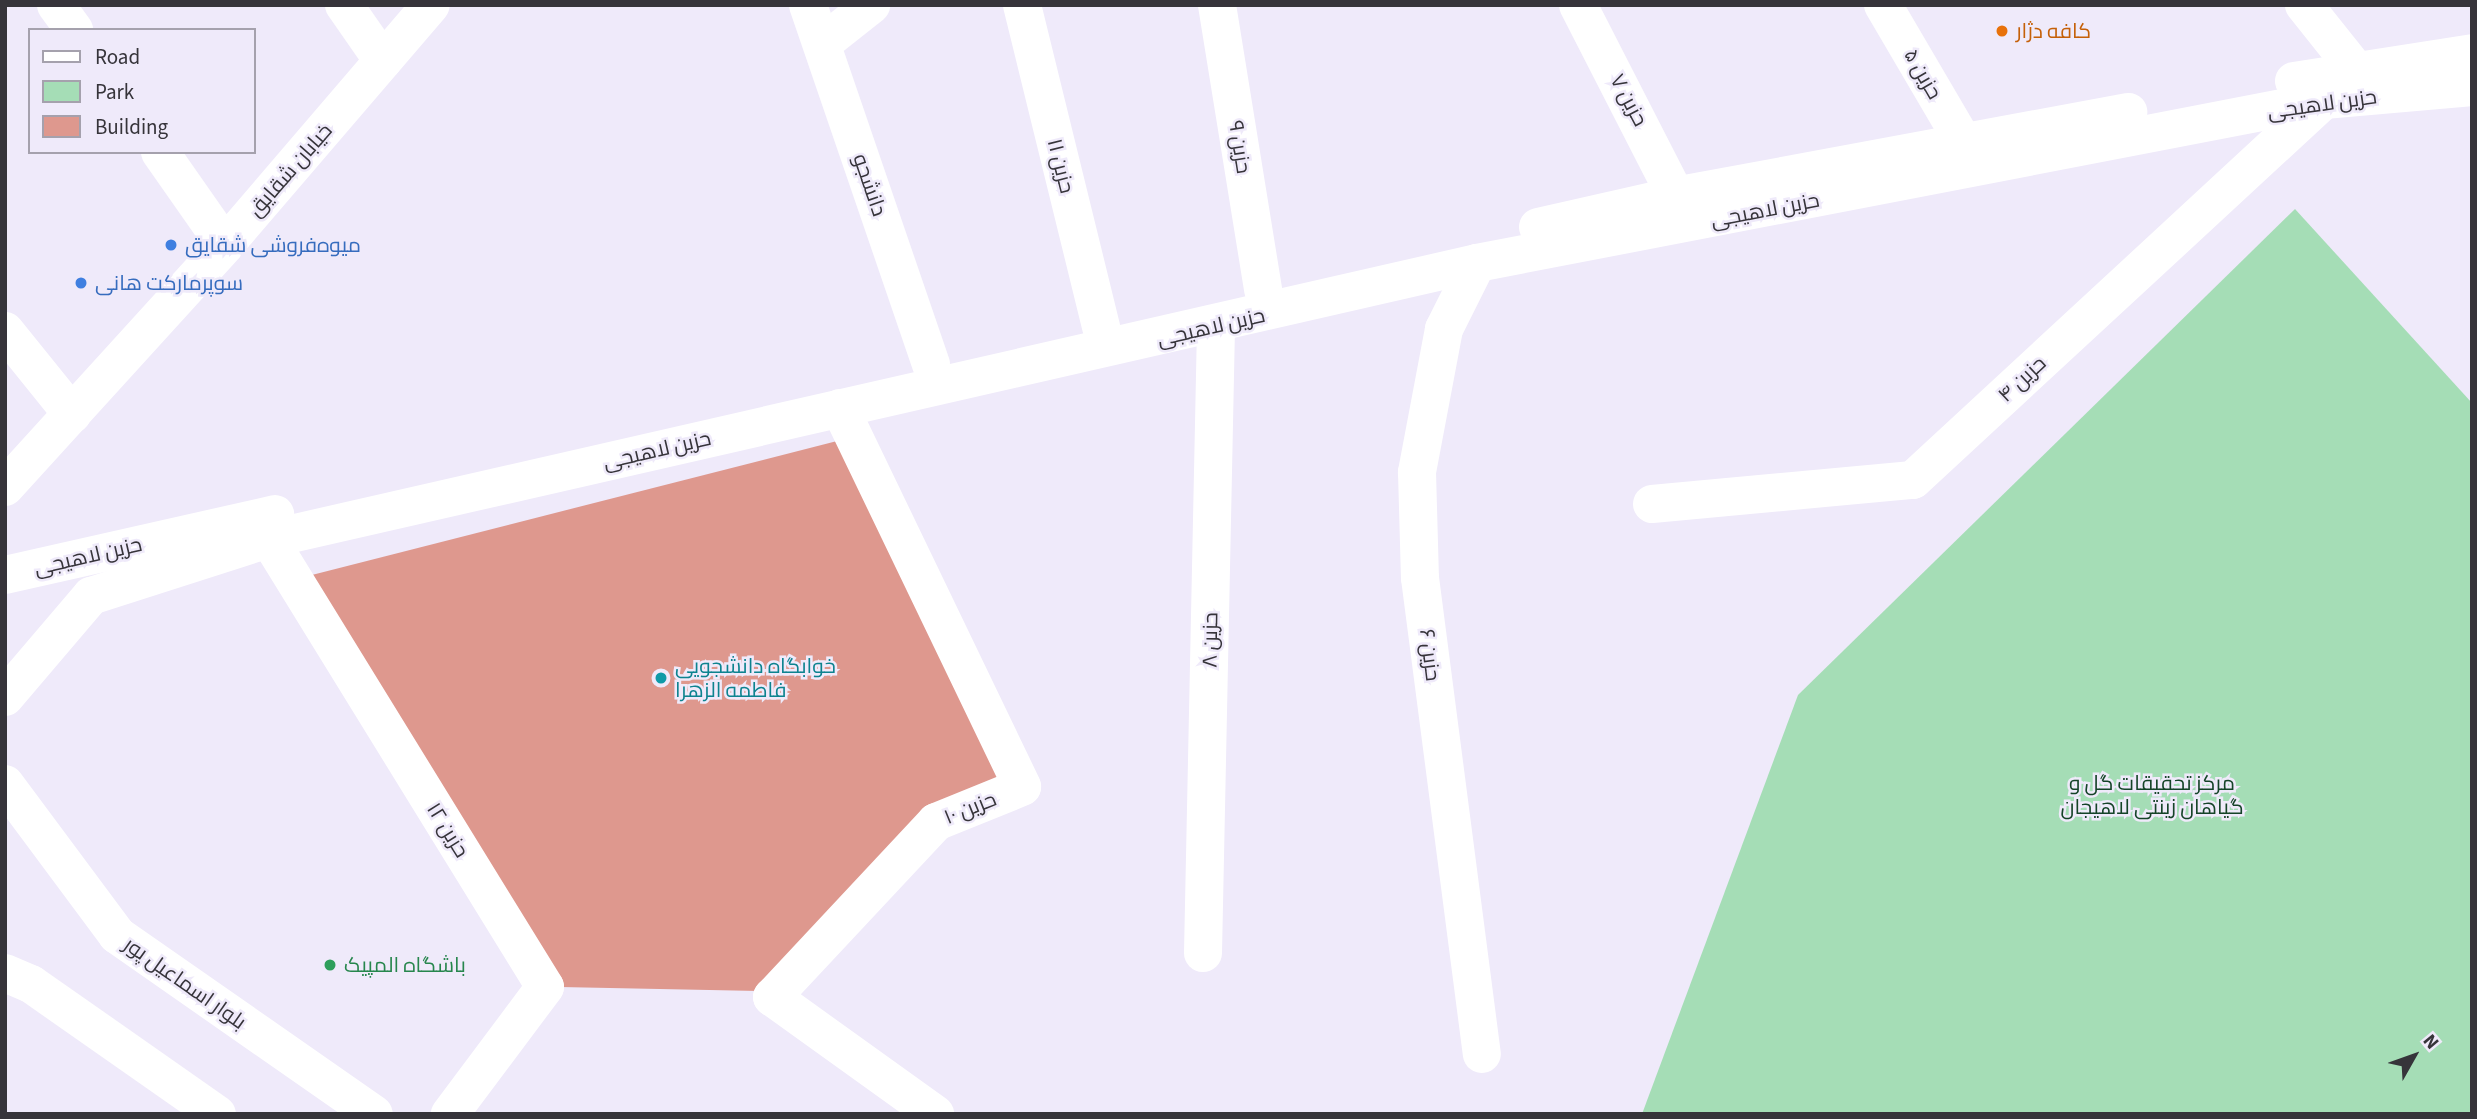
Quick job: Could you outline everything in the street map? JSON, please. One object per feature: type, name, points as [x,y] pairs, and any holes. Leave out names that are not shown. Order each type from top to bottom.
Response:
[{"type":"street","points":[[57,5],[73,28]]},
{"type":"street","points":[[344,5],[383,61]]},
{"type":"street","name":"خیابان شقایق","points":[[5,487],[225,245],[431,5]]},
{"type":"street","name":"دانشجو","points":[[808,5],[931,365]]},
{"type":"street","points":[[821,44],[871,5]]},
{"type":"street","name":"حزین ۱۱","points":[[1022,5],[1101,327]]},
{"type":"street","name":"حزین ۹","points":[[1217,5],[1263,290]]},
{"type":"street","name":"حزین ۷","points":[[1578,5],[1685,210]]},
{"type":"street","name":"حزین ۵","points":[[1883,5],[1964,142]]},
{"type":"street","points":[[2304,5],[2355,69]]},
{"type":"street","name":"حزین لاهیجی","points":[[5,697],[91,596],[269,539],[840,408],[1216,327],[1964,142],[2355,69],[2472,53]]},
{"type":"street","name":"حزین لاهیجی","points":[[5,575],[1263,290],[1685,210],[2324,100],[2472,87]]},
{"type":"street","name":"حزین ۴","points":[[1652,504],[1913,480],[2324,100]]},
{"type":"street","points":[[161,154],[225,245]]},
{"type":"street","name":"حزین ۶","points":[[1476,263],[1444,328],[1417,472],[1420,578],[1482,1054]]},
{"type":"street","name":"حزین ۸","points":[[1203,953],[1216,327]]},
{"type":"street","points":[[5,331],[72,414]]},
{"type":"street","name":"حزین ۱۰","points":[[840,408],[1022,787],[936,822],[772,997],[935,1114]]},
{"type":"street","name":"حزین ۱۲","points":[[269,539],[545,987],[450,1114]]},
{"type":"street","name":"بلوار اسماعیل پور","points":[[5,784],[117,935],[374,1114]]},
{"type":"street","points":[[5,973],[31,984],[217,1114]]},
{"type":"green space","name":"مرکز تحقیقات گل و گیاهان زینتی لاهیجان","points":[[2295,209],[2472,403],[2472,1114],[1642,1114],[1798,695]]},
{"type":"building","name":"خوابگاه دانشجویی فاطمه الزهرا","points":[[841,440],[1005,780],[759,991],[560,987],[304,577]]},
{"type":"place","name":"کافه دژار","points":[[2002,31]]},
{"type":"place","name":"میوه‌فروشی شقایق","points":[[171,245]]},
{"type":"place","name":"سوپرمارکت هانی","points":[[81,283]]},
{"type":"place","name":"خوابگاه دانشجویی فاطمه الزهرا","points":[[661,678]]},
{"type":"place","name":"باشگاه المپیک","points":[[330,965]]}]
